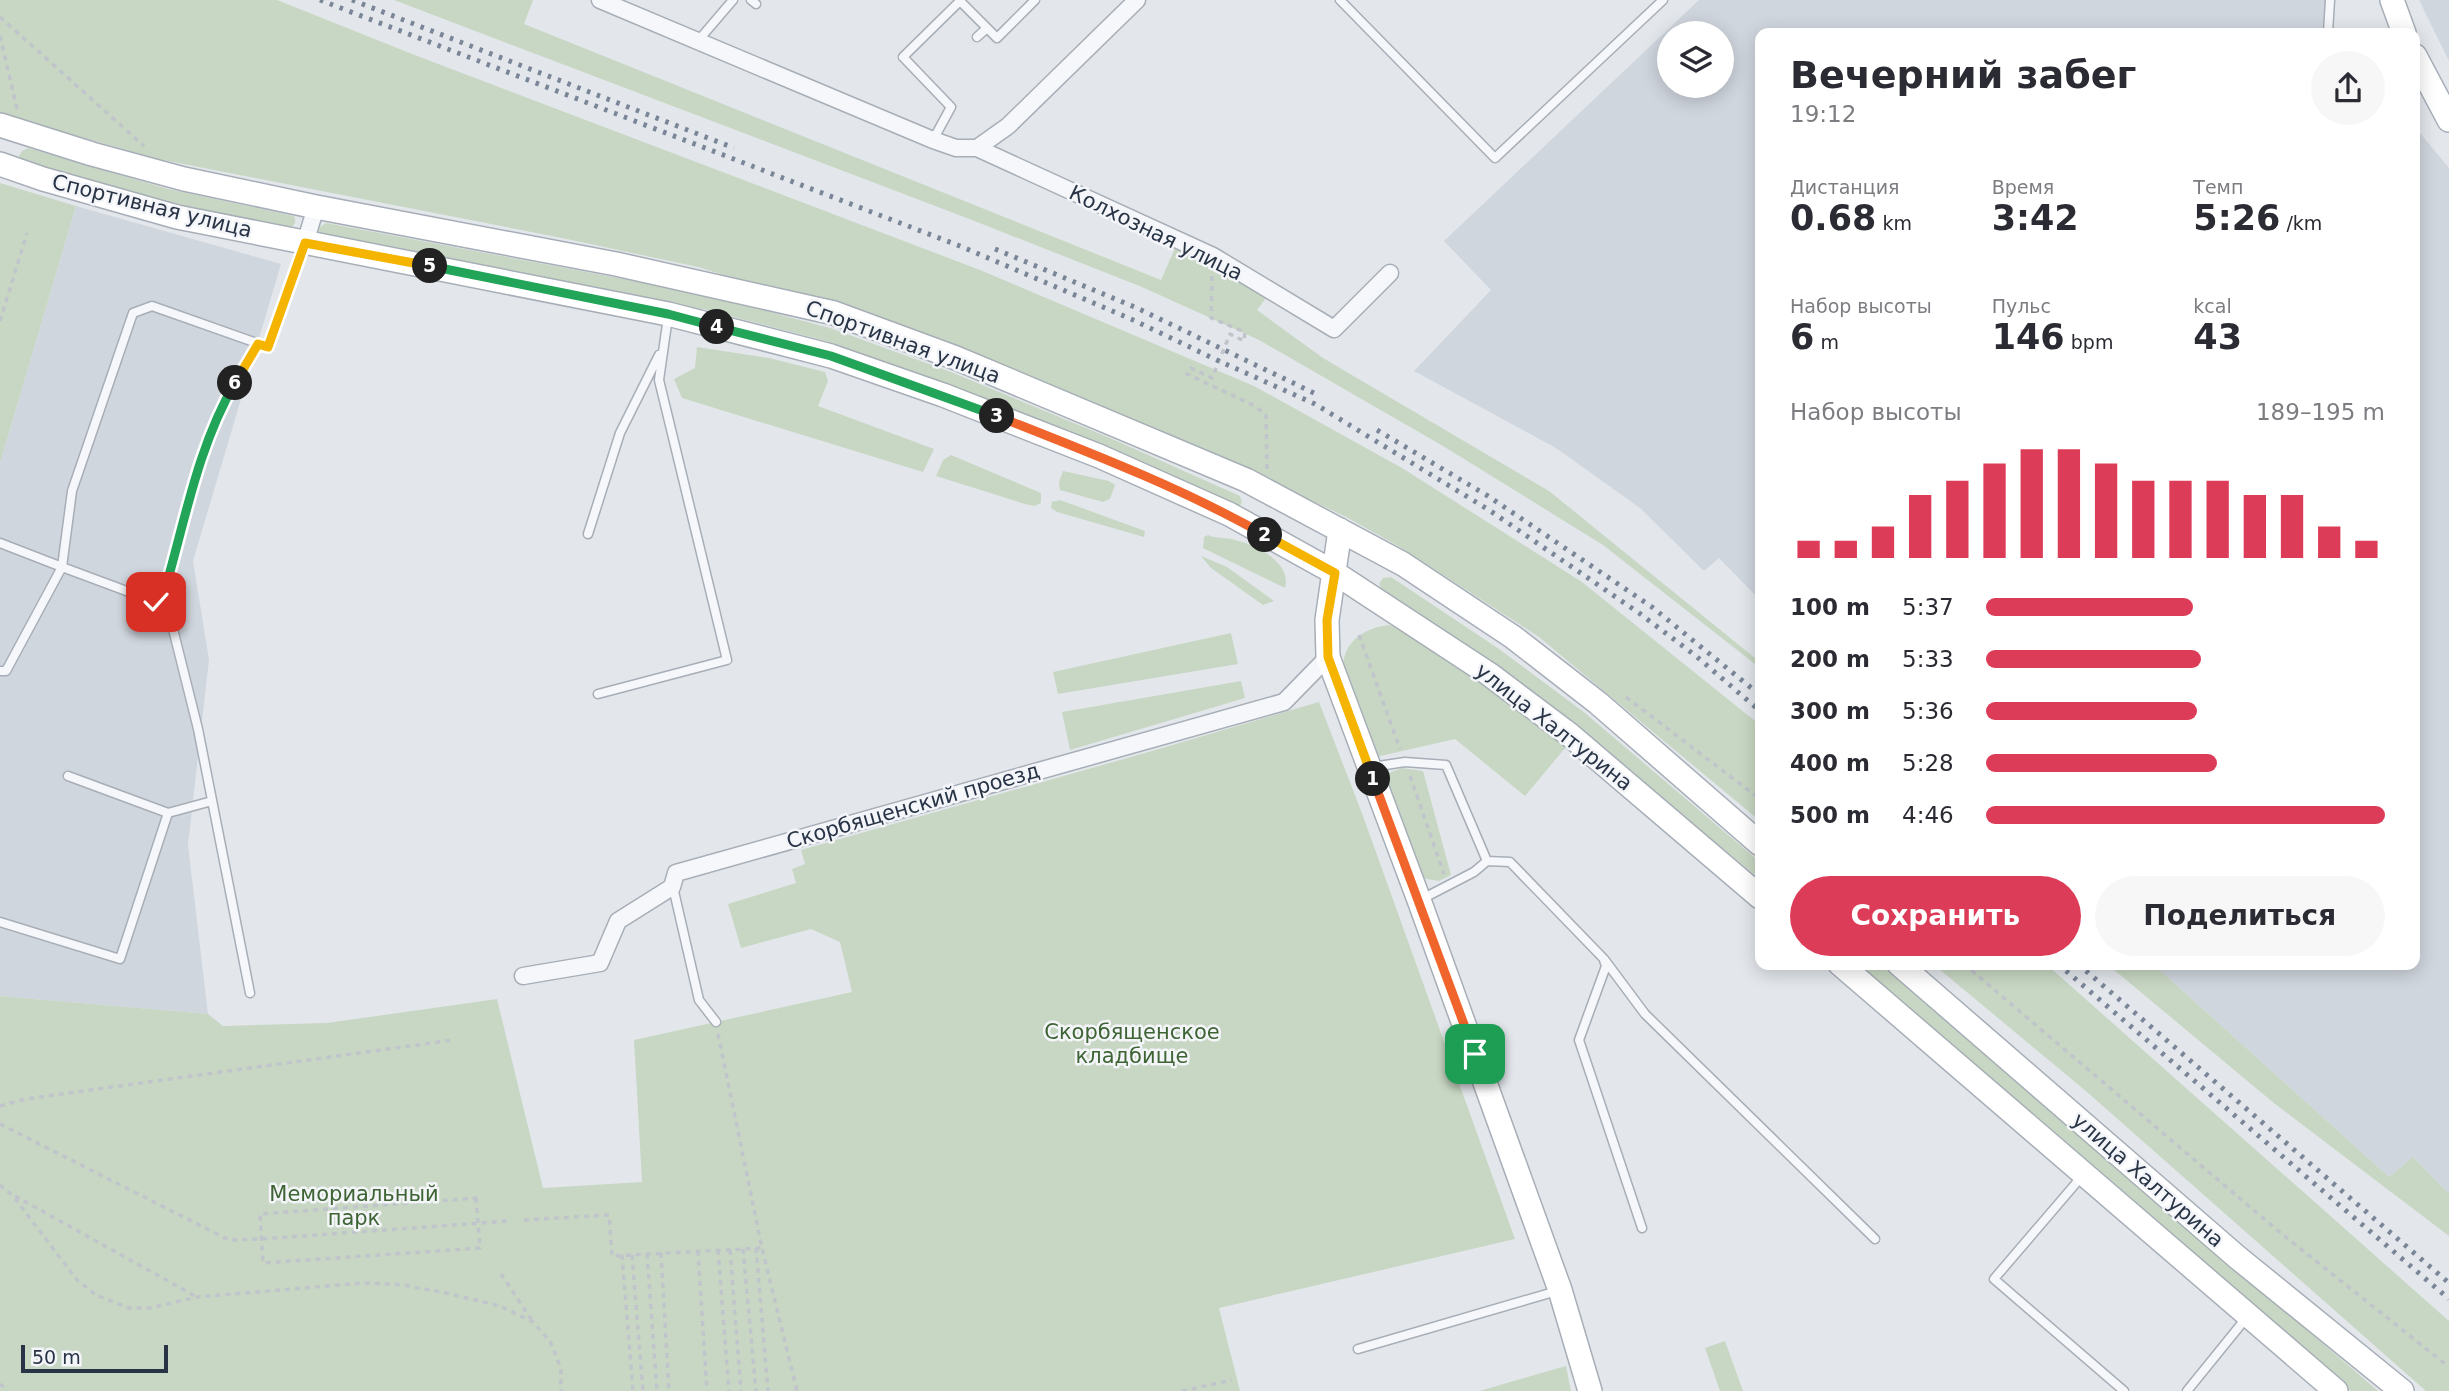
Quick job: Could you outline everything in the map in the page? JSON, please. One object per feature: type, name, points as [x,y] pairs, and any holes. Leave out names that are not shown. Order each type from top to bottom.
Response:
[{"type":"main road","points":[[2392,0],[2402,28]]},
{"type":"main road","points":[[2420,71],[2449,120]]},
{"type":"main road","name":"Спортивная улица","points":[[10,122],[66,146],[184,179],[615,264],[834,313],[1114,423],[1246,480],[1340,530]]},
{"type":"main road","name":"Спортивная улица","points":[[0,164],[177,217],[668,314],[831,356],[943,395],[1100,456],[1229,514],[1335,573]]},
{"type":"main road","points":[[1340,530],[1327,620],[1328,657],[1560,1290],[1590,1391]]},
{"type":"main road","name":"улица Халтурина","points":[[1340,530],[1403,564],[1513,637],[1598,703],[1755,840]]},
{"type":"main road","name":"улица Халтурина","points":[[1335,573],[1489,674],[1570,734],[1755,893]]},
{"type":"main road","name":"улица Халтурина","points":[[1847,970],[2336,1391]]},
{"type":"main road","name":"улица Халтурина","points":[[1906,970],[2237,1257],[2402,1391]]},
{"type":"street","name":"Колхозная улица","points":[[600,0],[933,140],[956,148],[977,148],[1213,257],[1334,329],[1390,273]]},
{"type":"street","points":[[977,148],[1008,126],[1137,0]]},
{"type":"street","points":[[305,243],[316,207]]},
{"type":"street","name":"Скорбященский проезд","points":[[523,976],[600,963],[618,921],[673,887],[676,873],[1284,702],[1328,657]]},
{"type":"lane","points":[[696,42],[733,0]]},
{"type":"lane","points":[[933,140],[951,107],[903,57],[960,1],[997,38],[1035,0]]},
{"type":"lane","points":[[1340,0],[1494,158],[1663,0]]},
{"type":"lane","points":[[2328,28],[2329,0]]},
{"type":"lane","points":[[977,37],[986,28]]},
{"type":"lane","points":[[0,671],[6,671],[62,567],[72,491],[133,313],[152,306],[268,347],[305,243]]},
{"type":"lane","points":[[598,694],[727,660],[659,380],[668,314]]},
{"type":"lane","points":[[0,543],[156,602],[164,593],[200,461],[220,410],[258,344]]},
{"type":"lane","points":[[588,534],[621,433],[663,347]]},
{"type":"lane","points":[[164,593],[198,729],[250,993]]},
{"type":"lane","points":[[1369,768],[1405,762],[1446,765],[1487,861]]},
{"type":"lane","points":[[68,776],[168,813],[212,801]]},
{"type":"lane","points":[[0,922],[120,960],[168,813]]},
{"type":"lane","points":[[1419,900],[1474,872],[1487,861],[1510,862],[1604,960],[1645,1014],[1875,1239]]},
{"type":"lane","points":[[673,887],[699,1000],[716,1022]]},
{"type":"lane","points":[[1604,960],[1606,966],[1579,1040],[1642,1228]]},
{"type":"lane","points":[[2085,1173],[1994,1279],[2124,1391]]},
{"type":"lane","points":[[1358,1349],[1560,1290]]},
{"type":"lane","points":[[2187,1391],[2247,1317]]},
{"type":"path","points":[[0,17],[148,150]]},
{"type":"path","points":[[0,36],[10,122]]},
{"type":"path","points":[[0,321],[27,233]]},
{"type":"path","points":[[1213,257],[1211,318],[1245,332],[1244,341],[1230,334],[1212,378],[1191,368],[1187,373],[1255,406],[1266,415],[1267,480]]},
{"type":"path","points":[[1624,695],[1755,795]]},
{"type":"path","points":[[1971,970],[2277,1230],[2449,1367]]},
{"type":"path","points":[[716,1022],[762,1248],[797,1391]]},
{"type":"path","points":[[0,1106],[25,1099],[453,1040]]},
{"type":"path","points":[[0,1124],[229,1240],[508,1221]]},
{"type":"path","points":[[0,1185],[13,1196],[197,1297]]},
{"type":"path","points":[[13,1196],[77,1280],[96,1295],[129,1308],[150,1308],[197,1297],[363,1283],[403,1285],[500,1306],[533,1322]]},
{"type":"path","points":[[476,1198],[478,1223],[480,1248],[262,1263],[260,1214],[476,1198]]},
{"type":"path","points":[[524,1220],[609,1215],[612,1256],[762,1248]]},
{"type":"path","points":[[756,1248],[768,1391]]},
{"type":"path","points":[[743,1249],[756,1391]]},
{"type":"path","points":[[718,1250],[729,1391]]},
{"type":"path","points":[[730,1250],[741,1391]]},
{"type":"path","points":[[698,1251],[707,1391]]},
{"type":"path","points":[[660,1253],[669,1391]]},
{"type":"path","points":[[647,1254],[657,1391]]},
{"type":"path","points":[[622,1255],[633,1391]]},
{"type":"path","points":[[632,1255],[643,1391]]},
{"type":"path","points":[[500,1274],[533,1322],[550,1341],[561,1368],[561,1391]]},
{"type":"path","points":[[1182,1391],[1232,1380]]},
{"type":"path","points":[[0,1384],[8,1391]]},
{"type":"shaded area","points":[[1699,0],[2329,0],[2328,28],[1755,28],[1755,595],[1719,558],[1704,571],[1640,508],[1556,448],[1414,371],[1491,290],[1444,241],[1657,40],[1657,98],[1734,98],[1734,21],[1677,21]]},
{"type":"shaded area","points":[[2419,0],[2449,0],[2449,61]]},
{"type":"shaded area","points":[[2420,133],[2449,168],[2449,1194],[2413,1157],[2389,1177],[2160,970],[2420,970]]},
{"type":"shaded area","points":[[76,206],[281,264],[193,561],[209,660],[188,845],[208,1014],[0,996],[0,463]]},
{"type":"green space","points":[[0,0],[277,0],[980,270],[1254,386],[1402,468],[1582,582],[1755,721],[1755,817],[1539,637],[1400,547],[1346,517],[1267,479],[956,348],[698,267],[158,159],[0,114]]},
{"type":"green space","points":[[394,0],[533,0],[524,24],[1161,280],[1176,246],[1243,276],[1269,294],[1257,310],[1323,358],[1549,491],[1755,658],[1755,664],[1603,545],[1443,446],[1259,340],[1142,287]]},
{"type":"green space","points":[[28,148],[168,189],[294,216],[295,222],[288,230],[165,204],[21,161],[19,156]]},
{"type":"green space","points":[[0,183],[76,206],[0,463]]},
{"type":"green space","points":[[326,223],[698,293],[830,328],[951,372],[1110,438],[1240,496],[1242,502],[1238,509],[945,384],[826,341],[703,309],[694,311],[318,234],[320,227]]},
{"type":"green space","points":[[697,347],[769,358],[825,372],[828,381],[818,406],[934,449],[923,472],[682,398],[674,379],[695,368]]},
{"type":"green space","points":[[951,455],[1041,493],[1041,503],[1034,506],[1025,504],[936,476],[943,460]]},
{"type":"green space","points":[[1063,471],[1109,481],[1115,485],[1110,499],[1103,502],[1060,490],[1059,482]]},
{"type":"green space","points":[[1060,500],[1145,531],[1144,537],[1057,512],[1051,508],[1052,502]]},
{"type":"green space","points":[[1208,535],[1243,542],[1271,556],[1283,570],[1285,588],[1203,548],[1204,537]]},
{"type":"green space","points":[[1201,556],[1227,567],[1274,601],[1263,605],[1211,568]]},
{"type":"green space","points":[[1391,577],[1499,649],[1585,713],[1755,858],[1755,875],[1488,660],[1382,590],[1379,584],[1383,578]]},
{"type":"green space","points":[[1389,625],[1409,632],[1476,678],[1566,747],[1525,796],[1455,739],[1376,757],[1350,693],[1344,659],[1350,645],[1360,635]]},
{"type":"green space","points":[[1231,633],[1238,664],[1058,694],[1053,672]]},
{"type":"green space","points":[[1241,681],[1245,698],[1070,750],[1062,712]]},
{"type":"green space","name":"Скорбященское кладбище","points":[[1319,702],[1363,816],[1515,1239],[1219,1308],[1240,1391],[0,1391],[0,996],[208,1014],[223,1026],[327,1023],[497,999],[543,1188],[642,1182],[634,1040],[852,992],[840,942],[811,929],[741,948],[728,904],[796,883],[792,869],[805,864],[801,850]]},
{"type":"green space","points":[[1402,768],[1423,771],[1451,875],[1439,881],[1421,878],[1385,780],[1389,773]]},
{"type":"green space","points":[[1865,970],[1889,970],[2378,1391],[2351,1391]]},
{"type":"green space","points":[[1940,970],[2053,970],[2449,1321],[2449,1391],[2426,1391],[2087,1092]]},
{"type":"green space","points":[[2114,970],[2160,970],[2389,1177],[2413,1157],[2449,1194],[2449,1236],[2275,1104]]},
{"type":"green space","points":[[1725,1341],[1743,1391],[1720,1391],[1705,1348]]},
{"type":"green space","points":[[1566,1366],[1571,1391],[1479,1391]]},
{"type":"railway","points":[[320,0],[960,246],[1131,319],[1315,404],[1489,510],[1639,613],[1696,656],[1755,707]]},
{"type":"railway","points":[[352,0],[734,148]]},
{"type":"railway","points":[[995,249],[1137,308],[1314,393]]},
{"type":"railway","points":[[1377,430],[1488,496],[1652,607],[1755,691]]},
{"type":"railway","points":[[2065,970],[2449,1299]]},
{"type":"railway","points":[[2085,970],[2449,1283]]},
{"type":"route","points":[[156,602],[164,593],[200,461],[220,410],[258,344],[268,347],[305,243],[481,275],[668,314],[831,356],[943,395],[1100,456],[1229,514],[1335,573],[1327,620],[1328,657],[1475,1054]]},
{"type":"park label","name":"Мемориальный парк","points":[[354,1206]]}]
